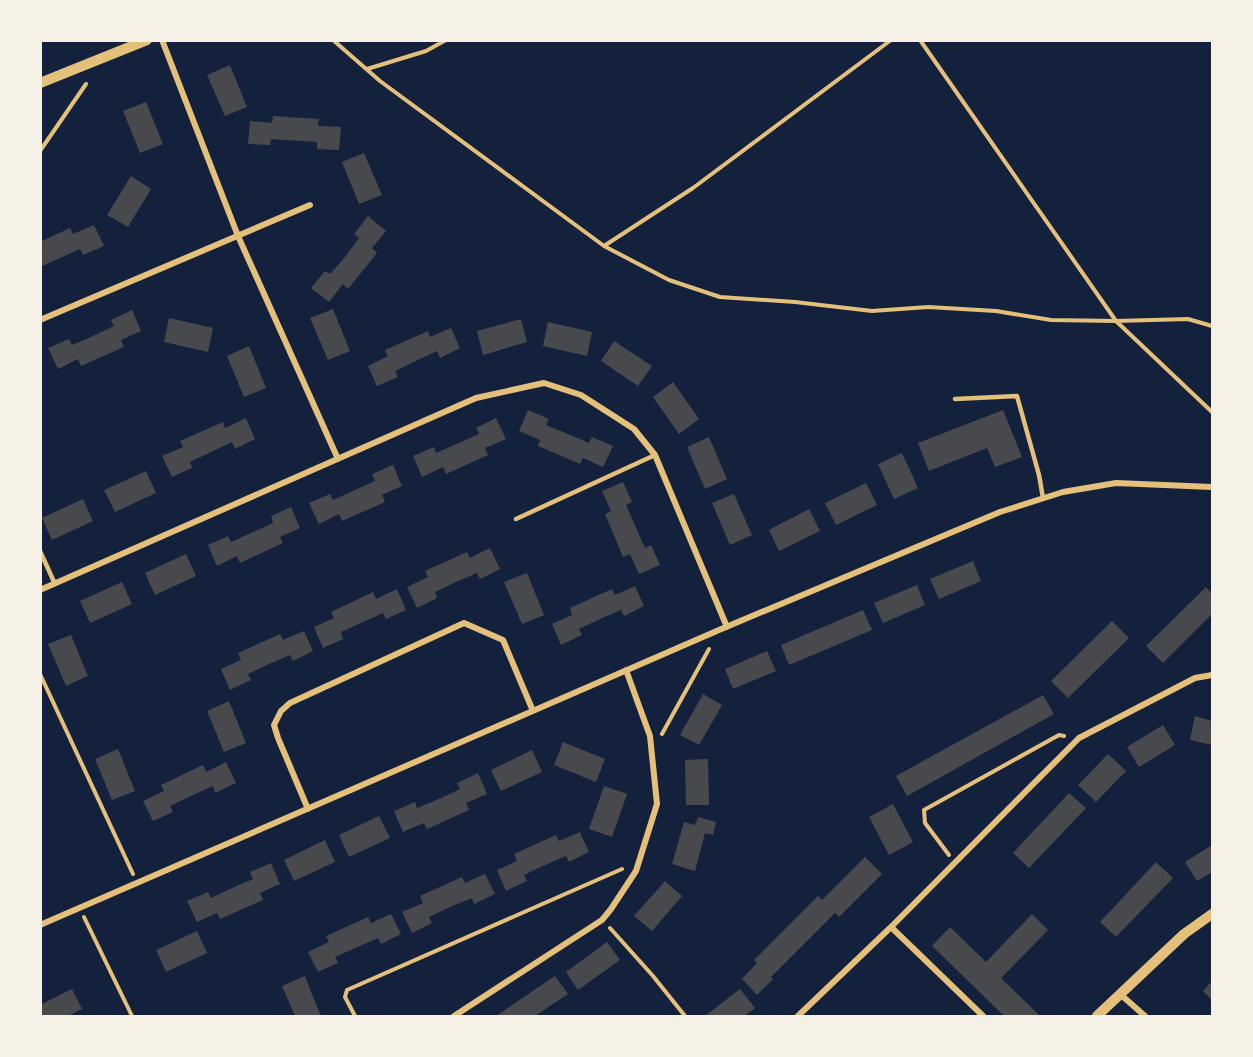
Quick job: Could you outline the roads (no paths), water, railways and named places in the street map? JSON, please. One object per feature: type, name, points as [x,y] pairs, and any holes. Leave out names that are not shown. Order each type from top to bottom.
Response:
[{"type":"street","points":[[40,83],[147,40]]},
{"type":"street","points":[[162,40],[238,236],[338,459]]},
{"type":"street","points":[[40,320],[310,205]]},
{"type":"street","points":[[40,590],[476,398],[544,383],[581,395],[634,429],[655,455],[727,627]]},
{"type":"street","points":[[40,925],[626,670],[1000,512],[1063,492],[1116,483],[1212,487]]},
{"type":"street","points":[[308,808],[274,725],[281,711],[290,703],[464,623],[503,640],[533,711]]},
{"type":"street","points":[[454,1017],[602,920],[636,871],[657,804],[650,736],[626,670]]},
{"type":"street","points":[[798,1017],[1079,738],[1195,678],[1212,675]]},
{"type":"street","points":[[1097,1017],[1184,934],[1212,914]]},
{"type":"street","points":[[891,927],[983,1017]]},
{"type":"street","points":[[1120,994],[1145,1017]]},
{"type":"lane","points":[[955,399],[1017,396],[1039,475],[1043,498]]},
{"type":"lane","points":[[516,519],[655,455]]},
{"type":"lane","points":[[40,551],[55,584]]}]
